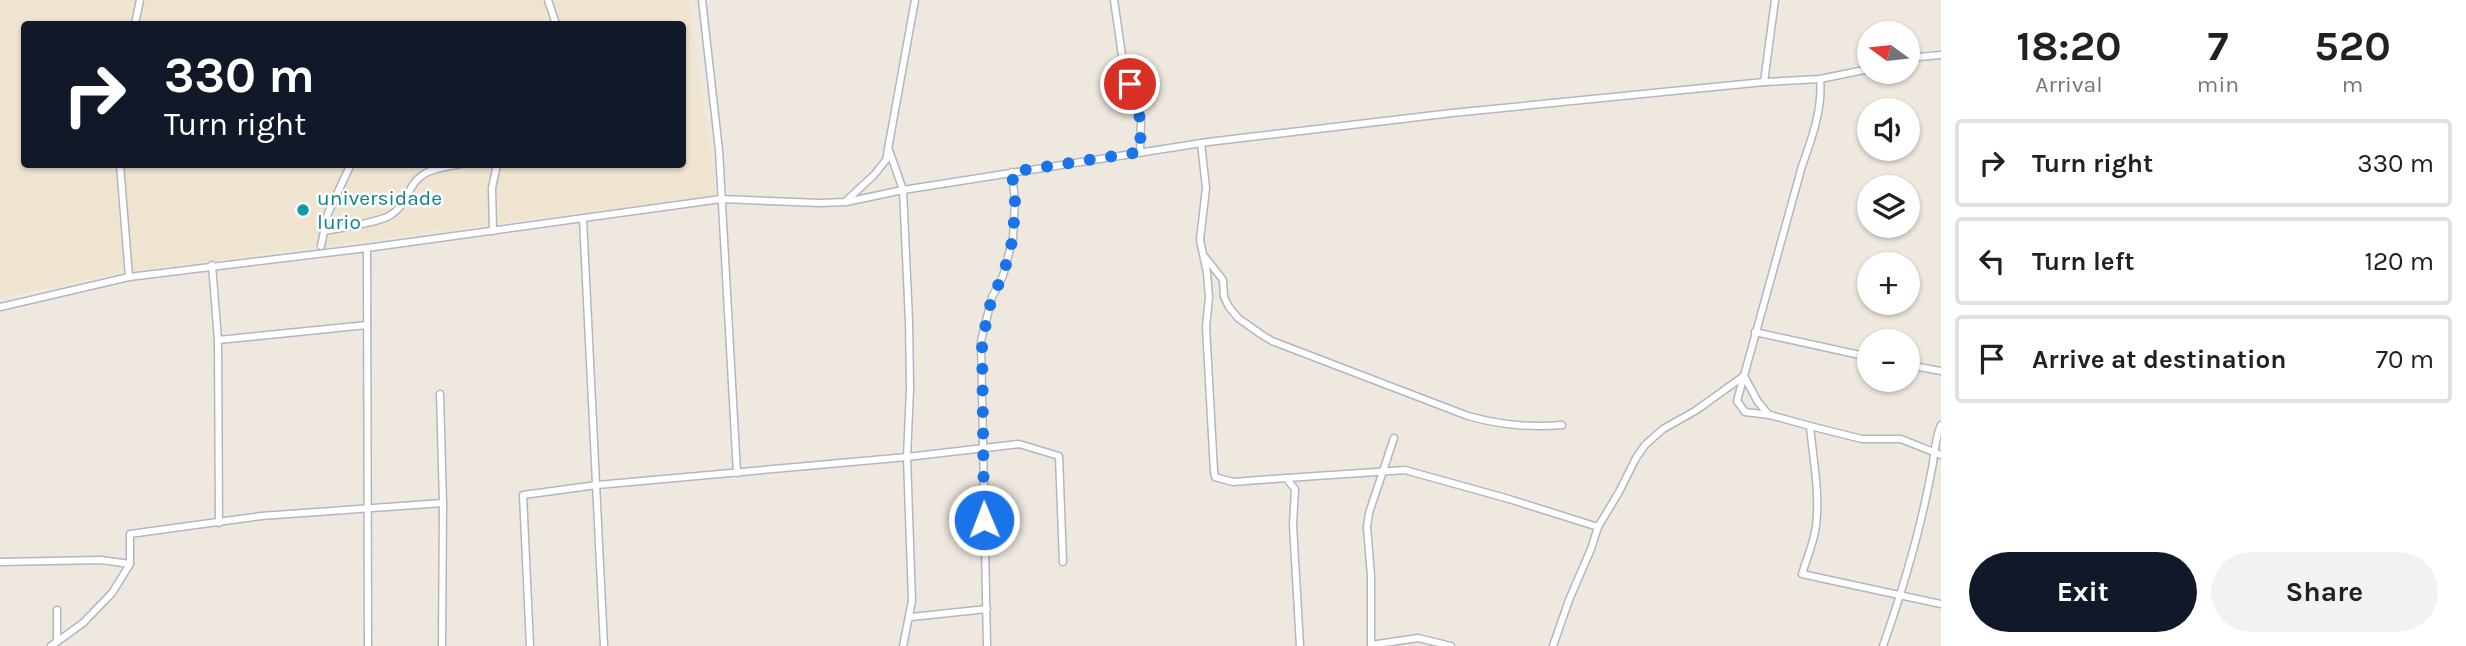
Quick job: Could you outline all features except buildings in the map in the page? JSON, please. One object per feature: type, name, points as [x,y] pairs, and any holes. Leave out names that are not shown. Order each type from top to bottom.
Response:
[{"type":"street","points":[[136,21],[140,0]]},
{"type":"street","points":[[548,0],[555,21]]},
{"type":"street","points":[[702,0],[719,150],[737,473]]},
{"type":"street","points":[[903,646],[911,617],[912,601],[907,457],[911,389],[902,190],[889,150],[890,127],[901,85],[915,0]]},
{"type":"street","points":[[1114,0],[1124,69],[1137,99],[1141,120],[1140,152]]},
{"type":"street","points":[[1764,82],[1775,0]]},
{"type":"street","points":[[1920,57],[1941,55]]},
{"type":"street","points":[[0,307],[129,277],[367,248],[721,199],[846,202],[902,190],[1202,143],[1452,113],[1764,82],[1820,79],[1857,71]]},
{"type":"street","points":[[1820,79],[1822,96],[1812,137],[1737,401],[1745,412],[1770,415],[1861,439],[1900,439],[1937,454]]},
{"type":"street","points":[[1202,143],[1206,188],[1200,240],[1209,297],[1206,327],[1215,477],[1233,482],[1405,470],[1598,527]]},
{"type":"street","points":[[846,202],[881,168],[889,150]]},
{"type":"street","points":[[120,168],[129,277]]},
{"type":"street","points":[[321,246],[328,213],[349,168]]},
{"type":"street","points":[[324,231],[388,217],[408,198],[421,175],[446,168]]},
{"type":"street","points":[[492,231],[492,188],[497,168]]},
{"type":"street","points":[[987,646],[982,341],[992,297],[1003,276],[1013,238],[1015,202],[1012,172]]},
{"type":"street","points":[[583,219],[604,646]]},
{"type":"street","points":[[367,248],[368,646]]},
{"type":"street","points":[[1201,252],[1223,280],[1224,297],[1229,307],[1238,318],[1272,341],[1468,416],[1496,424],[1532,428],[1562,425]]},
{"type":"street","points":[[212,265],[218,340],[219,523]]},
{"type":"street","points":[[218,340],[367,325]]},
{"type":"street","points":[[1755,332],[1857,355]]},
{"type":"street","points":[[1920,367],[1941,371]]},
{"type":"street","points":[[1744,376],[1758,402],[1770,415]]},
{"type":"street","points":[[1553,646],[1598,527],[1645,445],[1663,429],[1695,411],[1744,376]]},
{"type":"street","points":[[440,394],[443,503],[442,646]]},
{"type":"street","points":[[1883,646],[1902,594],[1937,454],[1941,425]]},
{"type":"street","points":[[1810,426],[1816,460],[1818,505],[1814,538],[1802,574],[1941,604]]},
{"type":"street","points":[[1394,438],[1369,513],[1367,527],[1371,576],[1371,646],[1418,638],[1451,646]]},
{"type":"street","points":[[530,646],[523,495],[597,485],[907,457],[1019,444],[1059,456],[1063,562]]},
{"type":"street","points":[[1286,478],[1295,488],[1293,525],[1300,646]]},
{"type":"street","points":[[55,644],[98,610],[112,593],[130,564],[130,534],[261,516],[443,503]]},
{"type":"street","points":[[0,562],[102,560],[130,564]]},
{"type":"street","points":[[55,644],[57,610]]},
{"type":"street","points":[[911,617],[987,610]]},
{"type":"shaded area","points":[[0,0],[688,0],[717,195],[122,272],[0,298]]},
{"type":"place","name":"universidade lurio","points":[[303,210]]},
{"type":"route","points":[[984,520],[982,341],[992,297],[1003,276],[1013,238],[1015,202],[1012,172],[1140,152],[1141,120],[1137,99],[1130,84]]}]
